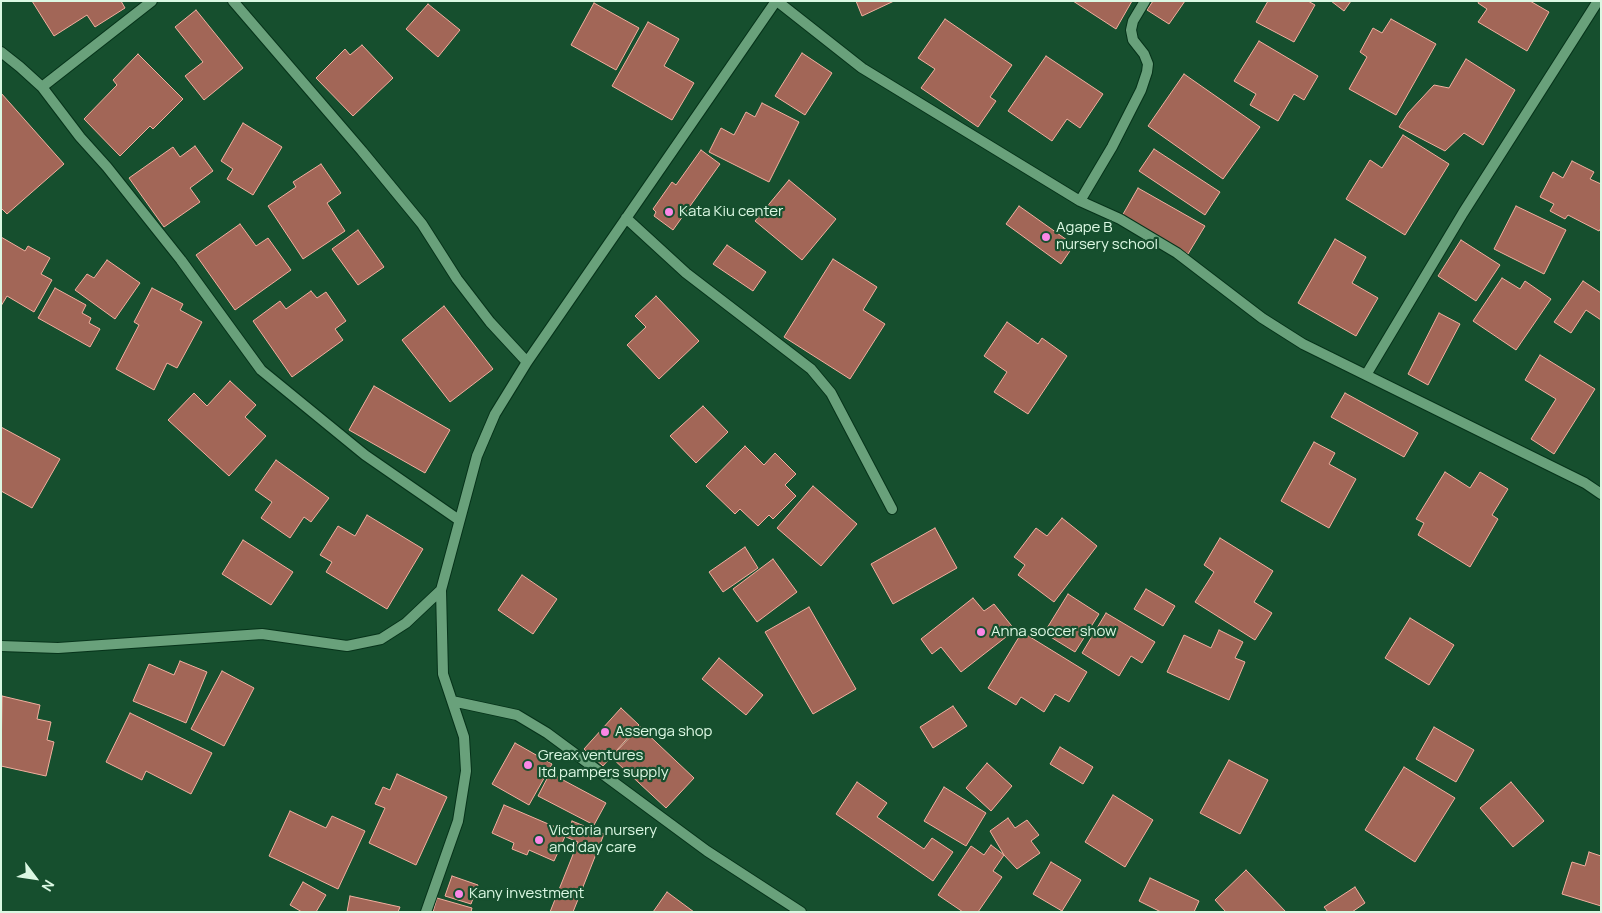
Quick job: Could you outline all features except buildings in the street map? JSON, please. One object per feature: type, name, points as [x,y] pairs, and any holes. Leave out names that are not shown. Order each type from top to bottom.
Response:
[{"type":"street","points":[[42,87],[152,1]]},
{"type":"street","points":[[233,1],[422,224],[462,286],[490,322],[527,362]]},
{"type":"street","points":[[426,912],[458,821],[466,771],[464,737],[443,674],[441,590],[477,456],[496,414],[527,362],[777,1],[862,68],[1080,201],[1120,219],[1177,253],[1262,318],[1302,344],[1585,483],[1601,494]]},
{"type":"street","points":[[1080,201],[1112,147],[1141,90],[1147,72],[1148,64],[1144,54],[1133,40],[1131,30],[1133,21],[1145,1]]},
{"type":"street","points":[[1366,375],[1464,213],[1598,1]]},
{"type":"street","points":[[1,52],[42,87],[80,137],[107,167],[181,260],[261,370],[365,455],[460,520]]},
{"type":"street","points":[[626,218],[686,273],[811,369],[830,393],[892,509]]},
{"type":"street","points":[[1,646],[58,648],[262,634],[347,646],[381,639],[406,624],[441,590]]},
{"type":"street","points":[[452,701],[517,715],[539,728],[707,851],[801,912]]},
{"type":"place","name":"Kata Kiu center","points":[[669,212]]},
{"type":"place","name":"Agape B nursery school","points":[[1046,237]]},
{"type":"place","name":"Anna soccer show","points":[[981,632]]},
{"type":"place","name":"Assenga shop","points":[[605,732]]},
{"type":"place","name":"Greax ventures ltd pampers supply","points":[[528,765]]},
{"type":"place","name":"Victoria nursery and day care","points":[[539,840]]},
{"type":"place","name":"Kany investment","points":[[459,894]]}]
